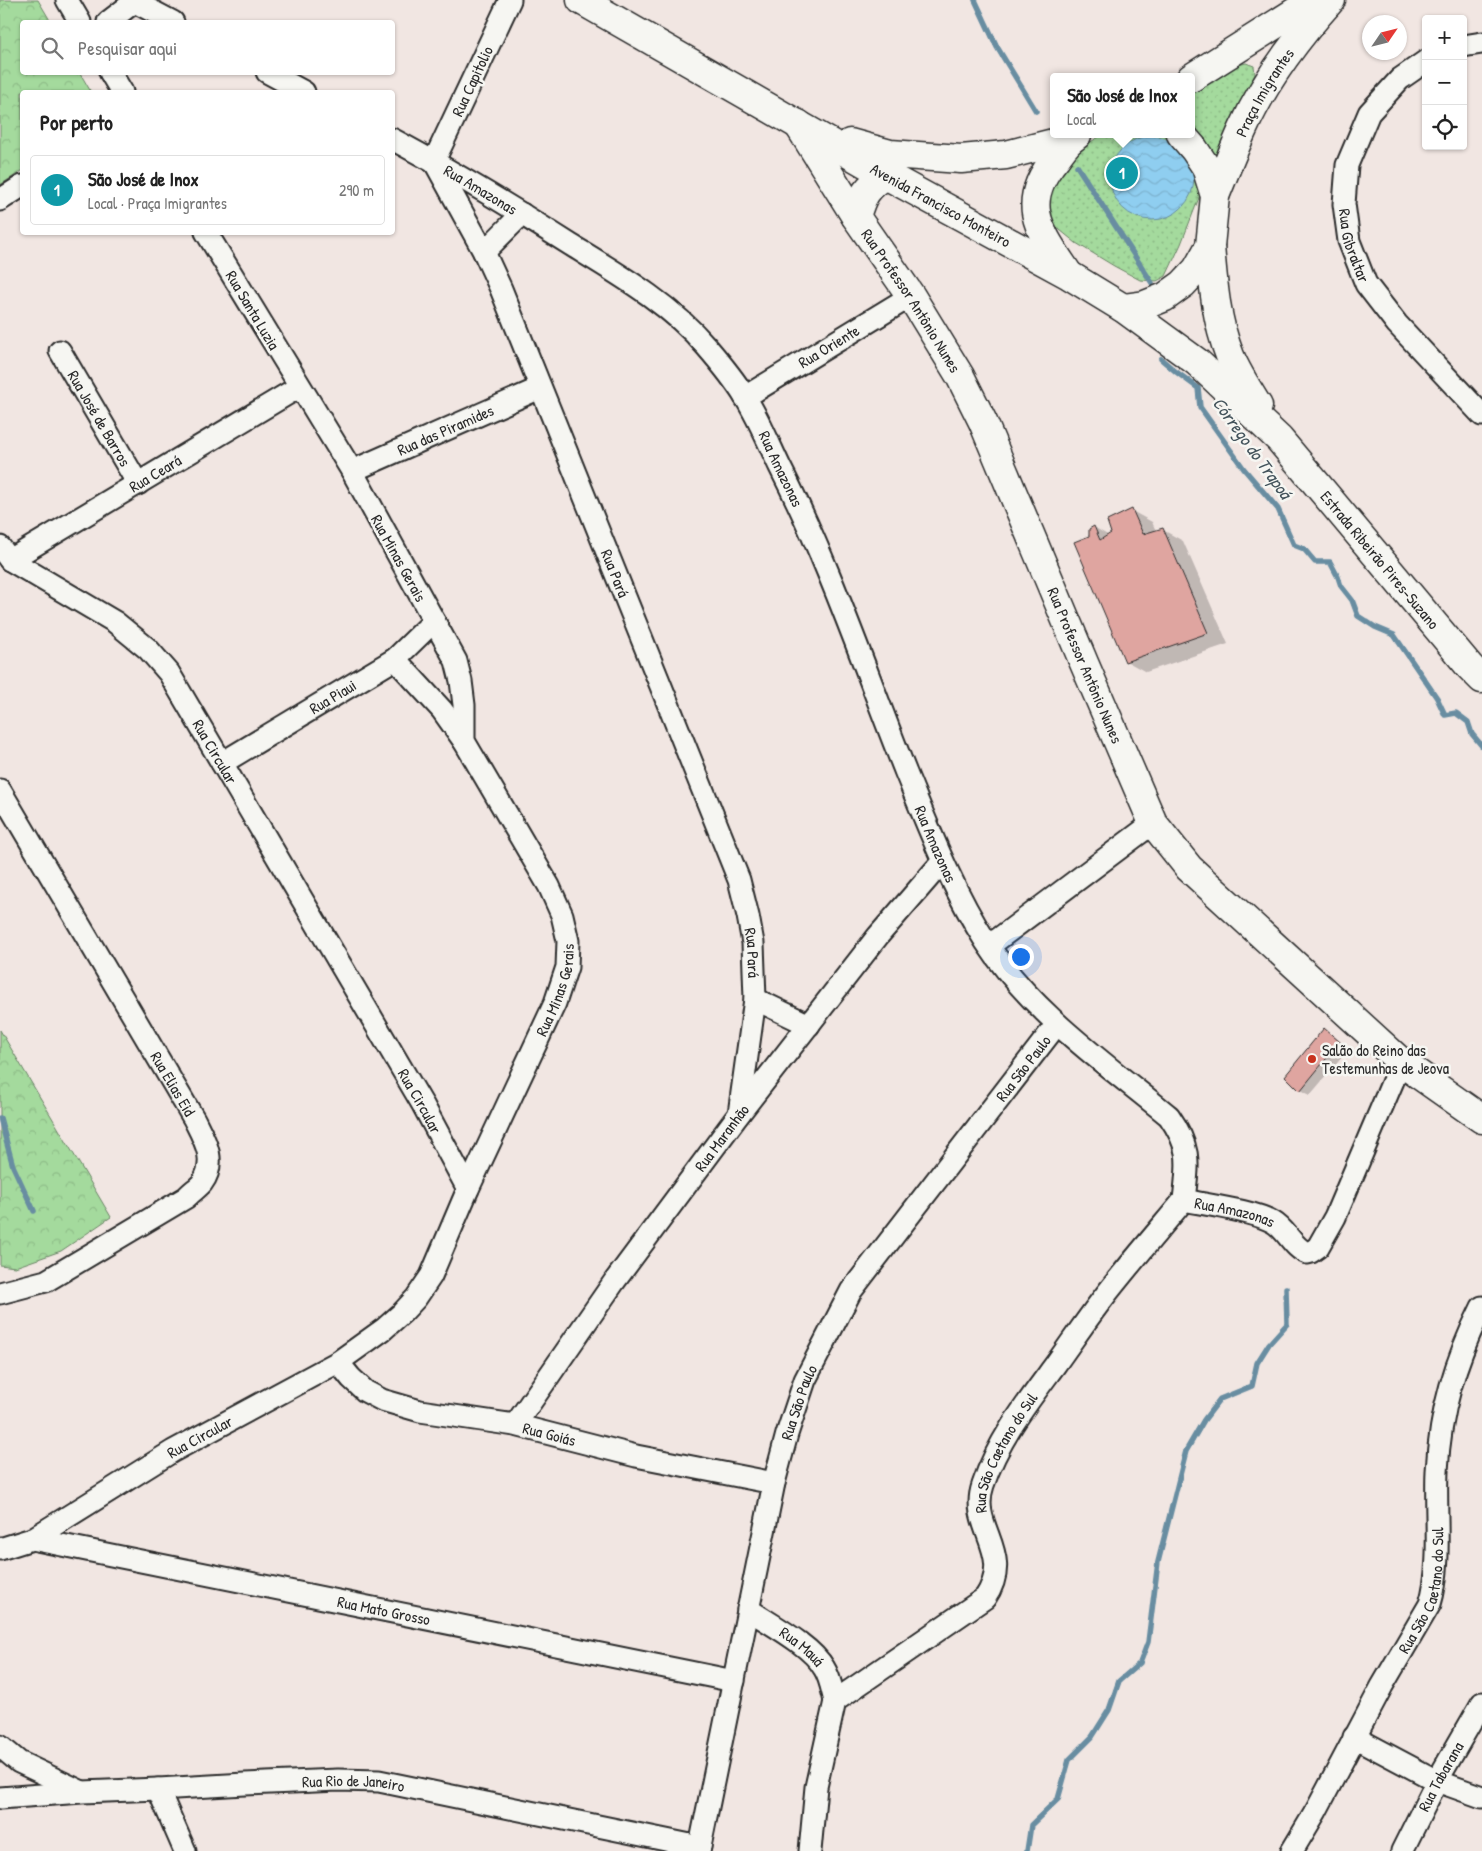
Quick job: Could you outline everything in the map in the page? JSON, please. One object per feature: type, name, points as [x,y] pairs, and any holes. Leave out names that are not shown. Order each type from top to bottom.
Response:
[{"type":"main road","name":"Avenida Francisco Monteiro","points":[[581,0],[886,175],[1069,275],[1123,308],[1197,362],[1279,439]]},
{"type":"main road","name":"Praça Imigrantes","points":[[1215,196],[1243,128],[1259,98],[1282,60],[1309,24],[1331,0]]},
{"type":"main road","points":[[1195,75],[1296,5]]},
{"type":"main road","points":[[805,128],[890,154],[961,159],[1006,155],[1068,138]]},
{"type":"main road","name":"Rua Professor Antônio Nunes","points":[[805,128],[856,217],[911,296],[960,376],[983,422],[1153,823],[1189,868],[1401,1062],[1482,1119]]},
{"type":"main road","points":[[1069,275],[1044,237],[1035,214],[1036,194],[1040,180],[1073,138]]},
{"type":"main road","points":[[1184,138],[1206,167],[1215,196],[1210,246],[1214,288],[1221,329],[1230,357],[1279,439]]},
{"type":"main road","points":[[856,217],[865,192],[874,182],[886,175]]},
{"type":"main road","points":[[1123,308],[1145,305],[1165,297],[1183,284],[1197,269],[1210,246]]},
{"type":"main road","name":"Estrada Ribeirão Pires-Suzano","points":[[1279,439],[1400,585],[1482,679]]},
{"type":"street","points":[[67,0],[79,20]]},
{"type":"street","name":"Rua Capitolio","points":[[434,161],[510,0]]},
{"type":"street","points":[[110,20],[133,1],[169,20]]},
{"type":"street","points":[[1467,45],[1482,43]]},
{"type":"street","name":"Rua Gibraltar","points":[[1422,64],[1400,79],[1369,113],[1347,165],[1344,204],[1349,241],[1366,284],[1397,324],[1482,415]]},
{"type":"street","points":[[112,75],[121,90]]},
{"type":"street","points":[[273,75],[300,90]]},
{"type":"street","name":"Rua Amazonas","points":[[395,141],[434,161],[522,214],[620,276],[670,311],[705,344],[745,397],[799,504],[863,660],[942,862],[964,906],[989,946],[1019,985],[1057,1024],[1169,1116],[1179,1130],[1186,1145],[1188,1159],[1184,1200],[1267,1219],[1284,1231],[1300,1250],[1307,1253],[1311,1252],[1318,1247],[1335,1217],[1401,1062]]},
{"type":"street","name":"Rua Pará","points":[[434,161],[484,252],[501,289],[739,880],[753,943],[755,999],[739,1114]]},
{"type":"street","points":[[0,200],[20,187]]},
{"type":"street","points":[[484,252],[522,214]]},
{"type":"street","name":"Rua Santa Luzia","points":[[208,235],[299,387]]},
{"type":"street","name":"Rua Oriente","points":[[745,397],[911,296]]},
{"type":"street","name":"Rua José de Barros","points":[[60,351],[138,484]]},
{"type":"street","name":"Rua Minas Gerais","points":[[299,387],[352,471],[456,661],[462,681],[464,741]]},
{"type":"street","name":"Rua Ceará","points":[[5,553],[138,484],[299,387]]},
{"type":"street","name":"Rua das Piramides","points":[[352,471],[540,388]]},
{"type":"street","name":"Rua Circular","points":[[0,1549],[32,1539],[173,1452],[338,1362],[384,1330],[416,1298],[431,1276],[468,1189],[423,1105],[169,673],[148,649],[115,622],[5,553]]},
{"type":"street","name":"Rua Piaui","points":[[222,763],[395,659],[434,621]]},
{"type":"street","name":"Rua Minas Gerais","points":[[395,659],[442,710],[464,741],[549,886],[562,915],[568,941],[567,968],[555,1004],[468,1189]]},
{"type":"street","name":"Rua Elias Eid","points":[[0,790],[194,1119],[206,1142],[209,1156],[208,1170],[202,1183],[187,1196],[46,1281],[0,1293]]},
{"type":"street","points":[[989,946],[1153,823]]},
{"type":"street","name":"Rua Maranhão","points":[[515,1425],[614,1282],[739,1114],[878,936],[942,862]]},
{"type":"street","name":"Rua Pará","points":[[755,999],[809,1025]]},
{"type":"street","name":"Rua São Paulo","points":[[700,1849],[748,1609],[762,1550],[774,1483],[787,1434],[805,1380],[851,1291],[1057,1024]]},
{"type":"street","name":"Rua São Caetano do Sul","points":[[835,1701],[985,1598],[992,1587],[997,1568],[995,1555],[981,1514],[980,1497],[983,1485],[1009,1428],[1110,1289],[1184,1200]]},
{"type":"street","name":"Rua São Caetano do Sul","points":[[1292,1851],[1316,1811],[1382,1686],[1430,1604],[1435,1589],[1440,1433],[1448,1392],[1482,1307]]},
{"type":"street","name":"Rua Goiás","points":[[338,1362],[365,1391],[382,1400],[420,1411],[515,1425],[636,1456],[774,1483]]},
{"type":"street","name":"Rua Mato Grosso","points":[[32,1539],[734,1682]]},
{"type":"street","name":"Rua Mauá","points":[[748,1609],[807,1649],[819,1660],[826,1670],[835,1701]]},
{"type":"street","points":[[810,1851],[816,1787],[835,1701]]},
{"type":"street","name":"Rua Tabarana","points":[[1402,1851],[1437,1781],[1482,1703]]},
{"type":"street","points":[[1354,1737],[1437,1781],[1482,1797]]},
{"type":"street","points":[[0,1746],[19,1762],[82,1792]]},
{"type":"street","name":"Rua Rio de Janeiro","points":[[0,1798],[82,1792],[338,1780],[379,1781],[700,1849]]},
{"type":"street","points":[[158,1789],[185,1851]]},
{"type":"green space","points":[[0,0],[38,0],[50,20],[20,20],[20,75],[81,75],[90,90],[20,90],[20,172],[0,185]]},
{"type":"green space","points":[[1246,63],[1254,66],[1255,74],[1207,177],[1181,244],[1166,276],[1157,281],[1140,280],[1076,243],[1055,226],[1045,208],[1049,173],[1097,138],[1195,138],[1195,86],[1234,66]]},
{"type":"green space","points":[[0,1030],[111,1217],[61,1251],[15,1267],[0,1265]]},
{"type":"water","points":[[1140,138],[1164,138],[1175,143],[1187,155],[1193,170],[1193,186],[1187,201],[1175,213],[1160,219],[1144,219],[1129,213],[1117,201],[1111,186],[1111,170],[1117,155],[1122,148]]},
{"type":"building","points":[[1132,509],[1143,534],[1163,528],[1208,633],[1125,662],[1074,542],[1089,536],[1089,529],[1094,526],[1100,540],[1111,533],[1107,521]]},
{"type":"building","name":"Salão do Reino das Testemunhas de Jeova","points":[[1324,1028],[1340,1042],[1300,1091],[1285,1076]]},
{"type":"waterway","name":"Córrego do Trapoá","points":[[975,0],[997,47],[1036,111]]},
{"type":"waterway","points":[[1077,166],[1152,283]]},
{"type":"waterway","name":"Córrego do Trapoá","points":[[1161,359],[1198,388],[1200,407],[1244,469],[1278,509],[1294,545],[1304,549],[1315,562],[1330,562],[1341,586],[1352,600],[1358,616],[1375,627],[1394,635],[1437,698],[1445,715],[1456,713],[1468,722],[1472,734],[1482,746]]},
{"type":"waterway","points":[[0,1118],[13,1166],[34,1211]]},
{"type":"waterway","points":[[1027,1851],[1031,1825],[1058,1799],[1069,1760],[1092,1737],[1109,1710],[1119,1681],[1140,1663],[1148,1642],[1158,1562],[1186,1451],[1204,1420],[1220,1399],[1252,1386],[1257,1363],[1269,1344],[1287,1324],[1286,1288]]},
{"type":"place","name":"São José de Inox","points":[[1122,173]]},
{"type":"place","name":"Salão do Reino das Testemunhas de Jeova","points":[[1312,1059]]}]
